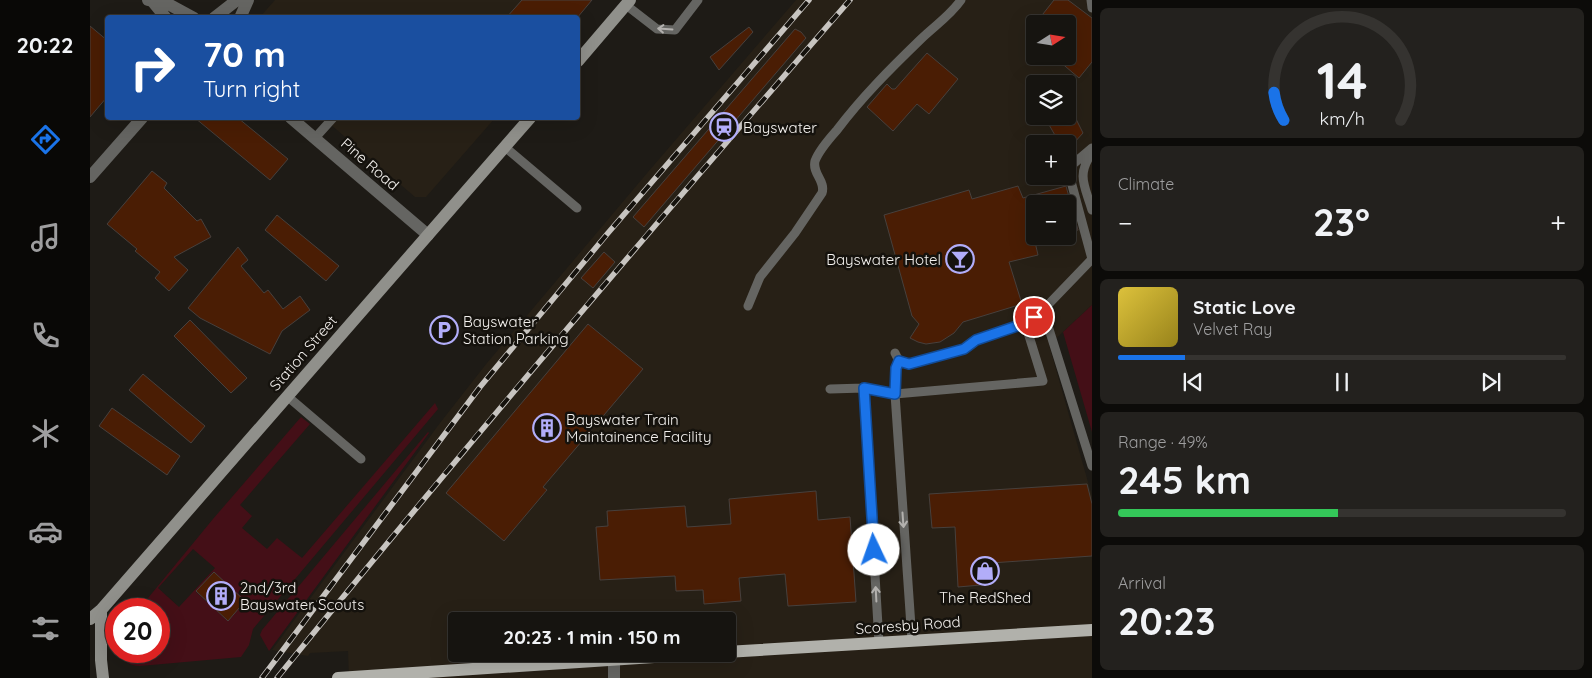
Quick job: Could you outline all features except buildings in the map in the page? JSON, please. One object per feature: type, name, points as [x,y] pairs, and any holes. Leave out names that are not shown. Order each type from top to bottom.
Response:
[{"type":"main road","points":[[580,59],[628,2]]},
{"type":"main road","name":"Station Street","points":[[90,619],[101,610],[528,120]]},
{"type":"main road","points":[[101,610],[103,678]]},
{"type":"main road","name":"Scoresby Road","points":[[736,651],[1092,630]]},
{"type":"main road","points":[[338,678],[570,662]]},
{"type":"street","points":[[218,15],[237,0]]},
{"type":"street","points":[[241,15],[248,0]]},
{"type":"street","points":[[150,1],[163,15]]},
{"type":"street","points":[[150,1],[170,5],[188,15]]},
{"type":"street","points":[[90,177],[140,120]]},
{"type":"street","name":"Pine Road","points":[[293,120],[428,235]]},
{"type":"street","points":[[614,662],[614,678]]},
{"type":"lane","points":[[628,2],[657,30],[674,30],[698,0]]},
{"type":"lane","points":[[748,306],[760,277],[795,233],[822,193],[823,187],[815,168],[815,162],[823,148],[852,110],[882,76],[950,13],[961,0]]},
{"type":"lane","points":[[1091,0],[1092,8]]},
{"type":"lane","points":[[315,138],[331,120]]},
{"type":"lane","points":[[504,147],[577,208]]},
{"type":"lane","points":[[912,640],[895,394],[897,357],[909,364],[964,349],[976,340],[1025,323],[1043,310],[1092,259],[1069,174],[1072,165],[1092,148]]},
{"type":"lane","points":[[1092,152],[1084,164],[1082,175],[1092,210]]},
{"type":"lane","points":[[1043,310],[1092,466]]},
{"type":"lane","points":[[830,389],[864,388],[895,394],[1043,381],[1025,323]]},
{"type":"lane","points":[[864,388],[879,643]]},
{"type":"lane","points":[[287,396],[360,459]]},
{"type":"shaded area","points":[[275,0],[592,0],[579,15],[262,15]]},
{"type":"shaded area","points":[[796,0],[1092,0],[1092,305],[1049,345],[1092,496],[1092,678],[349,678],[348,651],[310,653],[308,656],[272,650],[440,423],[487,363]],"holes":[[[589,324],[643,369],[543,487],[547,491],[504,541],[446,493]]]},
{"type":"shaded area","points":[[325,120],[493,120],[426,197],[415,197]]},
{"type":"shaded area","points":[[1092,305],[1092,432],[1063,332]]},
{"type":"shaded area","points":[[435,403],[438,409],[253,629],[249,645],[241,657],[140,666],[129,663],[170,663],[170,599],[179,607],[215,568],[193,549],[158,588],[169,598],[148,598],[301,417],[310,424],[240,505],[252,516],[242,528],[267,549],[277,538],[302,558]],"holes":[[[213,572],[245,601],[228,621],[196,592]]]},
{"type":"shaded area","points":[[428,432],[269,651],[260,635],[262,630]]},
{"type":"railway","points":[[262,678],[480,387],[608,233],[809,0]]},
{"type":"railway","points":[[277,678],[560,336],[850,0]]},
{"type":"place","name":"Bayswater","points":[[724,127]]},
{"type":"place","name":"Bayswater Hotel","points":[[960,259]]},
{"type":"place","name":"Bayswater Station Parking","points":[[444,330]]},
{"type":"place","name":"Bayswater Train Maintainence Facility","points":[[547,428]]},
{"type":"place","name":"The RedShed","points":[[985,571]]},
{"type":"place","name":"2nd/3rd Bayswater Scouts","points":[[221,596]]},
{"type":"route","points":[[874,550],[864,388],[895,394],[896,368],[899,361],[909,364],[964,349],[976,340],[1023,324],[1034,317]]}]
